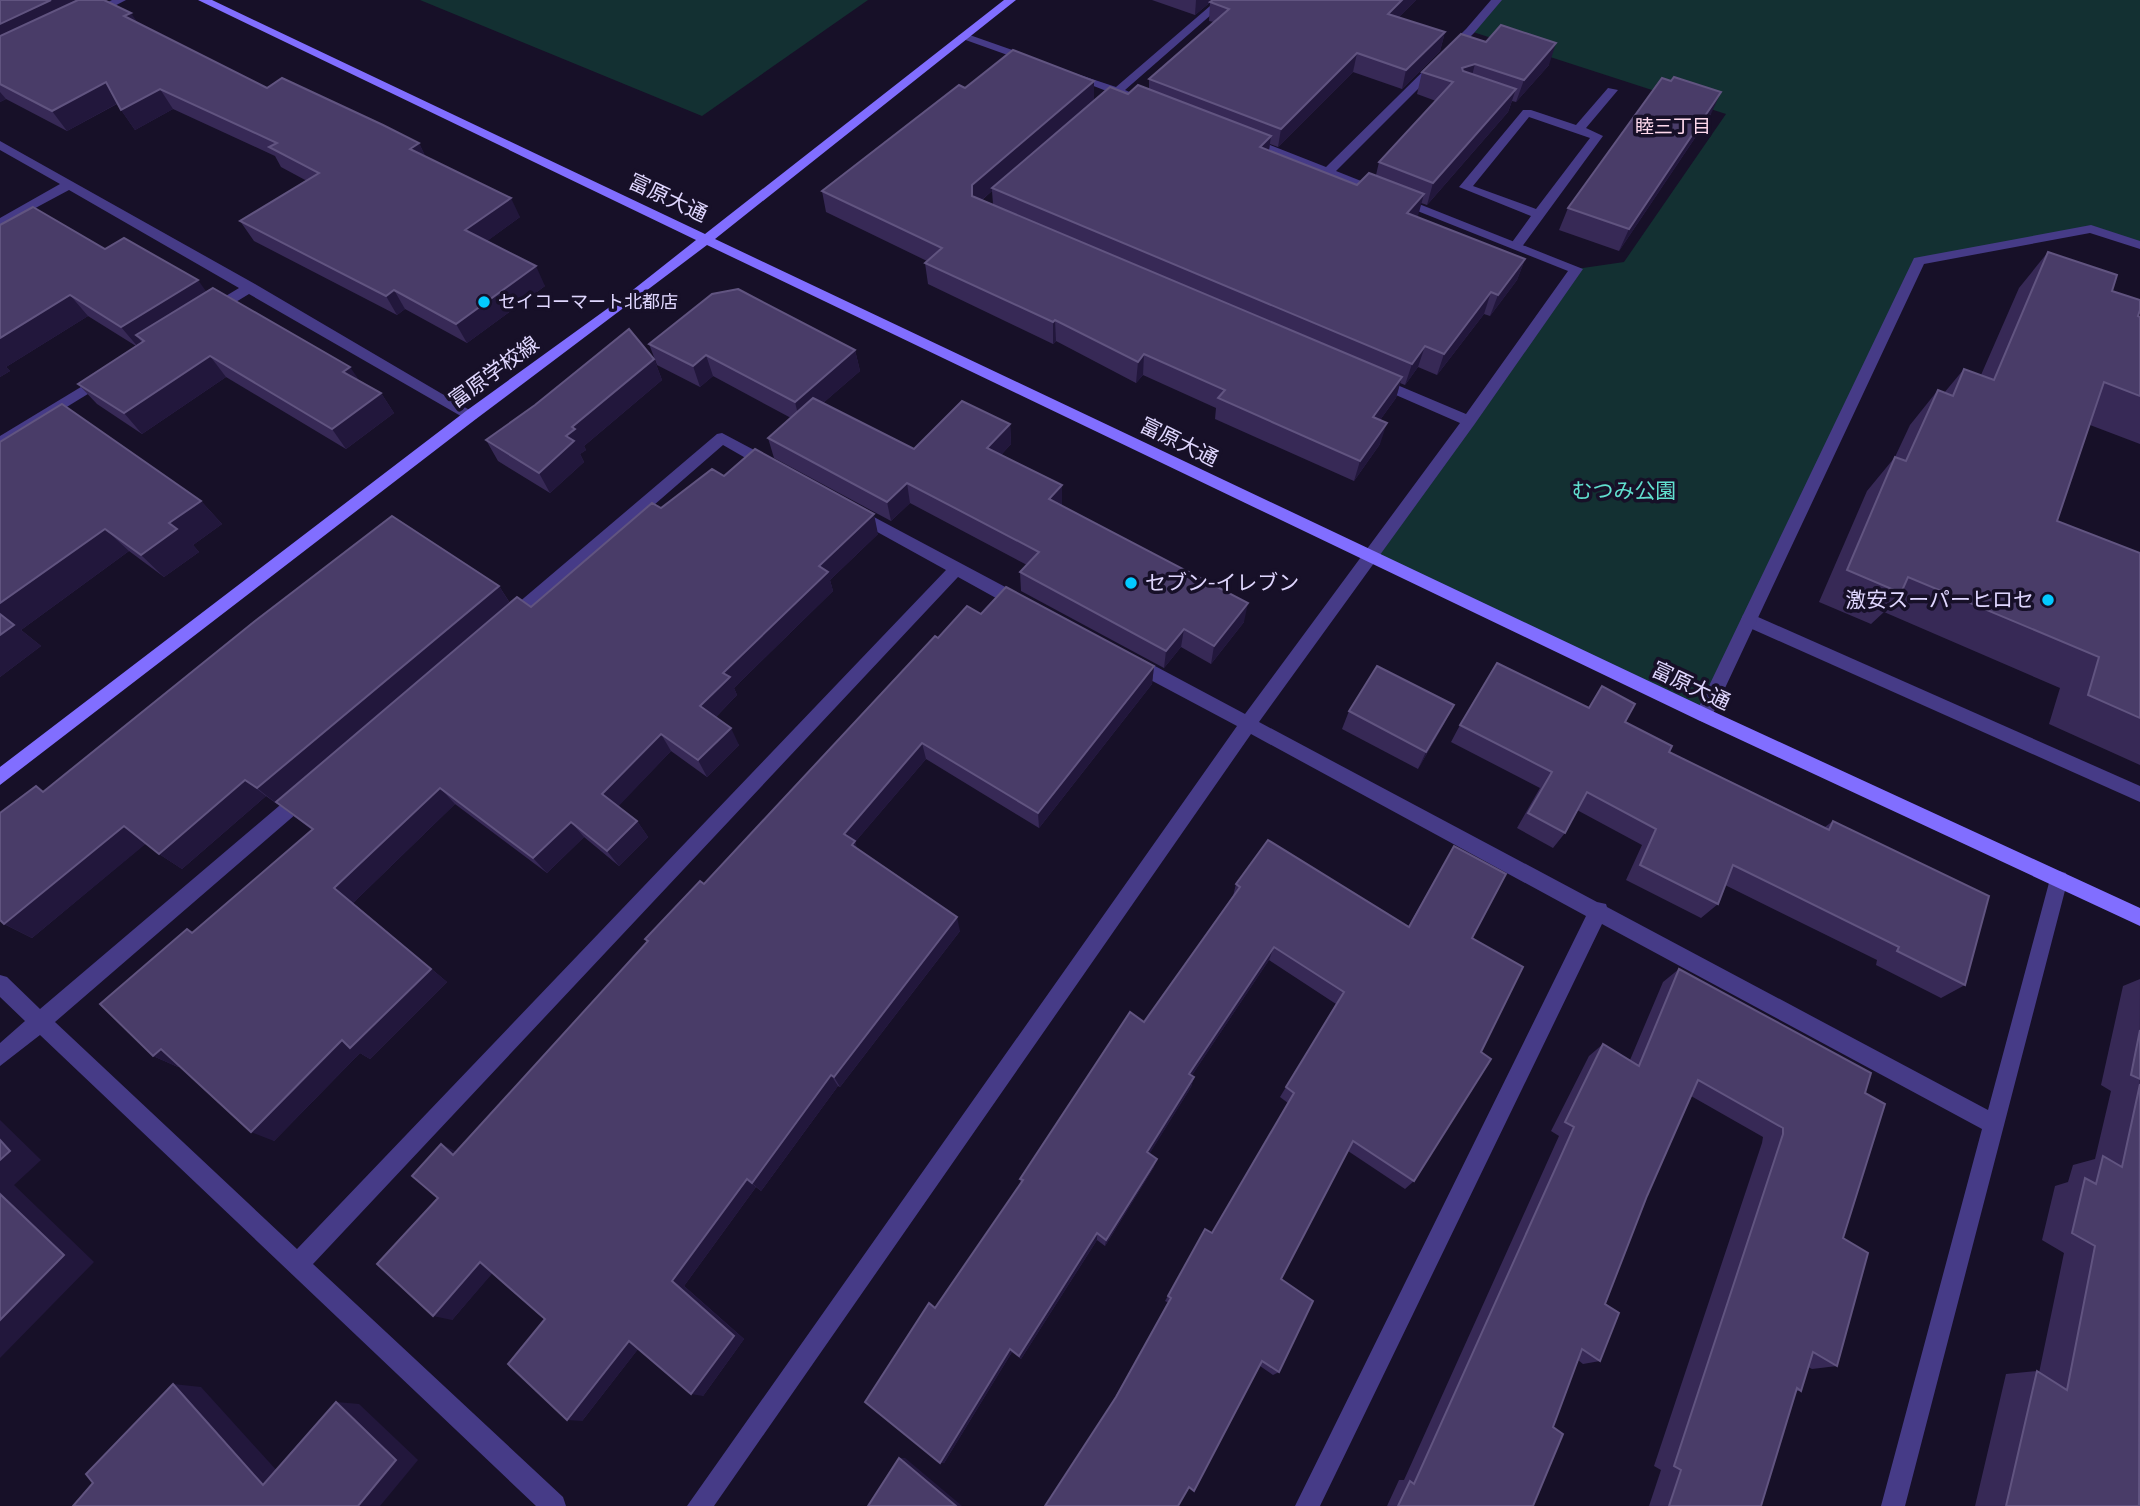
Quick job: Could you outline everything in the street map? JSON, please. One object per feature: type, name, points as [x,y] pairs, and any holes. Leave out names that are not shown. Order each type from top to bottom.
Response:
[{"type":"street","points":[[85,18],[121,0]]},
{"type":"street","name":"富原大通","points":[[203,0],[1370,557],[1704,715],[2060,878],[2140,918]]},
{"type":"street","name":"富原学校線","points":[[0,777],[471,415],[707,239],[1012,0]]},
{"type":"street","points":[[1098,109],[1223,0]]},
{"type":"street","points":[[1328,172],[1470,31],[1497,0]]},
{"type":"street","points":[[964,36],[1142,101]]},
{"type":"street","points":[[1578,130],[1612,90]]},
{"type":"street","points":[[1516,245],[1597,136],[1520,110],[1465,187],[1539,214]]},
{"type":"street","points":[[699,1506],[1248,724],[1576,269],[1229,134]]},
{"type":"street","points":[[0,145],[471,415]]},
{"type":"street","points":[[0,223],[68,186]]},
{"type":"street","points":[[1704,715],[1919,261],[2091,229],[2140,245]]},
{"type":"street","points":[[193,322],[250,287]]},
{"type":"street","points":[[0,443],[114,372]]},
{"type":"street","points":[[1369,378],[1469,421]]},
{"type":"street","points":[[491,635],[722,438],[780,471]]},
{"type":"street","points":[[839,504],[1041,614]]},
{"type":"street","points":[[298,1264],[956,569]]},
{"type":"street","points":[[1749,620],[2140,794]]},
{"type":"street","points":[[1114,653],[1599,910],[1995,1125]]},
{"type":"street","points":[[0,1056],[323,779]]},
{"type":"street","points":[[1894,1506],[2060,878]]},
{"type":"street","points":[[1307,1506],[1599,910]]},
{"type":"street","points":[[0,984],[554,1506]]},
{"type":"green space","points":[[420,0],[868,0],[702,116]]},
{"type":"green space","name":"むつみ公園","points":[[1497,0],[2140,0],[2140,245],[2091,229],[1919,261],[1704,715],[1370,557],[1576,269],[1624,262],[1726,114],[1470,31]]},
{"type":"building","points":[[0,0],[51,0],[0,24]]},
{"type":"building","points":[[78,0],[104,0],[131,13],[124,16],[267,88],[282,78],[419,143],[410,149],[511,198],[465,230],[536,266],[456,324],[394,290],[386,296],[240,221],[319,173],[269,147],[277,143],[160,89],[121,110],[106,82],[52,111],[0,84],[0,36]]},
{"type":"building","points":[[1402,0],[1388,14],[1445,32],[1406,70],[1357,53],[1281,129],[1149,79],[1229,9],[1210,2]]},
{"type":"building","points":[[1501,25],[1556,43],[1524,80],[1475,64],[1462,68],[1463,71],[1516,89],[1433,183],[1379,162],[1453,82],[1422,72],[1461,34],[1486,42]]},
{"type":"building","points":[[1013,50],[1094,81],[972,185],[972,196],[1402,377],[1373,417],[1387,423],[1360,461],[1218,398],[1225,390],[1144,354],[1138,362],[1055,320],[1053,322],[925,263],[942,248],[822,191],[959,85],[965,88]]},
{"type":"building","points":[[1674,77],[1721,92],[1629,229],[1568,208],[1662,78],[1671,81]]},
{"type":"building","points":[[1138,85],[1271,136],[1260,147],[1357,185],[1369,173],[1424,194],[1407,213],[1525,259],[1498,295],[1491,292],[1444,354],[1425,346],[1412,364],[992,188],[1110,87],[1128,94]]},
{"type":"building","points":[[33,207],[105,249],[124,238],[198,280],[121,327],[70,295],[0,338],[0,225]]},
{"type":"building","points":[[2048,252],[2117,275],[2112,291],[2140,300],[2140,396],[2104,382],[2057,521],[2140,553],[2140,718],[2088,695],[2099,657],[1908,577],[1901,593],[1847,570],[1895,457],[1906,461],[1938,390],[1953,396],[1964,369],[1994,380]]},
{"type":"building","points":[[213,288],[350,367],[343,372],[381,393],[332,429],[210,356],[124,413],[78,384],[144,341],[136,335]]},
{"type":"building","points":[[738,289],[855,350],[795,402],[706,355],[693,366],[649,344],[712,294]]},
{"type":"building","points":[[629,329],[654,359],[572,427],[575,429],[566,436],[574,441],[539,473],[486,440],[535,405]]},
{"type":"building","points":[[813,398],[914,449],[962,401],[1010,424],[987,448],[1062,485],[1049,499],[1248,603],[1214,646],[1184,629],[1166,651],[1020,572],[1039,552],[907,483],[887,502],[768,438]]},
{"type":"building","points":[[62,404],[201,501],[169,523],[177,529],[141,555],[105,529],[0,603],[0,442]]},
{"type":"building","points":[[755,449],[874,514],[819,566],[828,572],[723,673],[730,677],[700,706],[731,728],[698,760],[661,734],[602,794],[637,821],[607,851],[571,822],[533,858],[440,788],[334,888],[431,969],[350,1048],[342,1040],[251,1132],[161,1049],[153,1056],[100,1004],[187,929],[192,933],[313,829],[276,802],[517,597],[531,607],[652,503],[661,508],[712,469],[724,476]]},
{"type":"building","points":[[392,516],[499,586],[257,788],[245,780],[159,854],[124,826],[4,924],[0,920],[0,813],[36,786],[43,792],[255,621]]},
{"type":"building","points":[[1006,587],[1154,666],[1038,813],[922,743],[844,834],[855,841],[852,845],[957,917],[834,1077],[831,1075],[752,1183],[747,1179],[672,1281],[734,1336],[691,1394],[629,1341],[567,1420],[508,1364],[545,1319],[480,1262],[433,1316],[377,1264],[438,1198],[412,1176],[441,1144],[453,1155],[648,941],[645,939],[700,881],[704,884],[935,636],[938,638],[967,606],[981,614]]},
{"type":"building","points":[[0,614],[14,625],[0,635]]},
{"type":"building","points":[[1497,663],[1589,708],[1602,686],[1635,704],[1625,722],[1672,746],[1669,752],[1829,830],[1833,821],[1989,896],[1965,985],[1897,951],[1899,947],[1733,865],[1718,904],[1640,865],[1656,829],[1587,792],[1565,833],[1528,813],[1552,772],[1460,725]]},
{"type":"building","points":[[1377,666],[1454,705],[1426,752],[1349,711]]},
{"type":"building","points":[[1268,840],[1409,927],[1454,846],[1506,874],[1472,938],[1523,967],[1481,1052],[1491,1059],[1414,1181],[1353,1141],[1281,1279],[1313,1301],[1279,1372],[1262,1361],[1194,1491],[1189,1487],[1178,1506],[1045,1506],[1116,1397],[1171,1298],[1168,1296],[1205,1229],[1212,1233],[1294,1093],[1286,1087],[1344,992],[1274,947],[1189,1074],[1194,1077],[1147,1152],[1157,1159],[1106,1240],[1097,1233],[1019,1356],[1010,1349],[940,1463],[865,1402],[929,1303],[935,1308],[1023,1180],[1020,1179],[1130,1012],[1144,1022],[1240,887],[1236,884]]},
{"type":"building","points":[[1679,969],[1871,1073],[1865,1093],[1885,1104],[1843,1238],[1868,1253],[1837,1366],[1813,1352],[1801,1391],[1797,1388],[1761,1506],[1669,1506],[1681,1470],[1674,1466],[1783,1134],[1783,1128],[1698,1080],[1647,1196],[1605,1304],[1619,1313],[1600,1361],[1582,1349],[1553,1427],[1563,1434],[1533,1506],[1398,1506],[1410,1481],[1414,1484],[1574,1127],[1565,1122],[1603,1044],[1639,1066]]},
{"type":"building","points":[[2140,1030],[2140,1079],[2131,1075]]},
{"type":"building","points":[[2140,1084],[2139,1506],[2006,1506],[2037,1371],[2067,1390],[2095,1246],[2072,1233],[2085,1178],[2096,1184],[2103,1156],[2122,1167]]},
{"type":"building","points":[[0,1140],[10,1151],[0,1160]]},
{"type":"building","points":[[0,1194],[64,1255],[0,1320]]},
{"type":"building","points":[[173,1384],[263,1485],[336,1402],[396,1460],[358,1506],[73,1506],[93,1483],[86,1474]]},
{"type":"building","points":[[899,1458],[956,1506],[868,1506]]},
{"type":"place","name":"セイコーマート北都店","points":[[484,302]]},
{"type":"place","name":"セブン-イレブン","points":[[1131,583]]},
{"type":"place","name":"激安スーパーヒロセ","points":[[2048,600]]},
{"type":"district","name":"睦三丁目","points":[[1673,127]]}]
